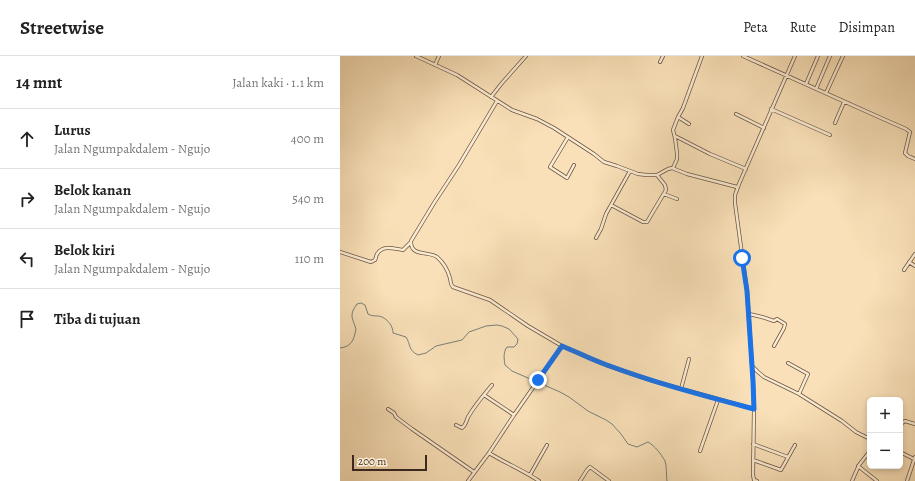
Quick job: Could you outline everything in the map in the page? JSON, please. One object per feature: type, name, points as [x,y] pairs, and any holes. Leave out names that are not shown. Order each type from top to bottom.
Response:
[{"type":"street","points":[[416,56],[457,75],[512,110],[537,119],[568,137],[604,162],[638,174],[657,175],[670,168],[673,168],[687,174],[737,187]]},
{"type":"street","points":[[435,65],[439,56]]},
{"type":"street","points":[[491,97],[526,56]]},
{"type":"street","points":[[660,62],[663,56]]},
{"type":"street","points":[[673,168],[677,156],[673,129],[683,108],[702,56]]},
{"type":"street","points":[[743,56],[909,130],[910,132],[905,153],[915,159]]},
{"type":"street","points":[[754,480],[754,409],[749,314],[735,203],[737,187],[795,56]]},
{"type":"street","points":[[806,84],[818,56]]},
{"type":"street","points":[[816,89],[830,56]]},
{"type":"street","points":[[826,94],[843,56]]},
{"type":"street","points":[[340,252],[371,262],[375,260],[377,253],[384,248],[388,247],[403,250],[410,243],[497,101]]},
{"type":"street","points":[[836,123],[844,102]]},
{"type":"street","points":[[771,109],[830,135]]},
{"type":"street","points":[[736,114],[764,128]]},
{"type":"street","points":[[678,118],[689,124]]},
{"type":"street","points":[[675,136],[710,154],[746,169]]},
{"type":"street","points":[[568,137],[550,167],[567,178],[574,165]]},
{"type":"street","points":[[596,238],[606,214],[630,171]]},
{"type":"street","points":[[611,205],[645,223],[647,222],[664,194],[666,187],[657,175]]},
{"type":"street","points":[[664,194],[676,199]]},
{"type":"street","points":[[410,243],[413,249],[418,253],[432,255],[440,260],[449,273],[451,285],[453,287],[490,300],[528,326],[562,346],[606,365],[681,389],[754,409]]},
{"type":"street","points":[[904,270],[915,254]]},
{"type":"street","points":[[910,262],[915,266]]},
{"type":"street","points":[[749,314],[762,316],[774,321],[777,319],[785,324],[774,346]]},
{"type":"street","points":[[468,481],[489,453],[562,346]]},
{"type":"street","points":[[681,389],[689,358]]},
{"type":"street","points":[[788,363],[808,374],[799,394]]},
{"type":"street","points":[[752,366],[764,377],[799,394],[828,411],[856,432],[867,438]]},
{"type":"street","points":[[456,425],[462,428],[465,426],[467,419],[479,400],[492,385]]},
{"type":"street","points":[[484,395],[514,415]]},
{"type":"street","points":[[700,452],[718,400]]},
{"type":"street","points":[[388,409],[412,429],[474,472]]},
{"type":"street","points":[[903,422],[915,424]]},
{"type":"street","points":[[753,444],[788,457]]},
{"type":"street","points":[[530,475],[540,459],[546,445]]},
{"type":"street","points":[[753,460],[780,470],[782,469],[795,445]]},
{"type":"street","points":[[489,453],[539,481]]},
{"type":"street","points":[[903,453],[915,458],[907,481]]},
{"type":"street","points":[[852,481],[858,466],[867,456]]},
{"type":"street","points":[[858,466],[877,481]]},
{"type":"street","points":[[580,481],[590,467],[609,481]]},
{"type":"waterway","points":[[340,348],[347,346],[352,342],[356,329],[352,319],[352,314],[357,304],[361,303],[365,305],[368,314],[382,317],[386,320],[390,324],[393,333],[406,337],[411,349],[418,355],[426,353],[436,346],[462,340],[469,332],[486,326],[502,326],[509,329],[518,339],[517,344],[514,347],[507,347],[504,356],[505,365],[512,371],[560,392],[588,411],[606,420],[612,424],[628,444],[637,447],[648,442],[651,444],[658,450],[665,461],[667,481]]},
{"type":"route","points":[[538,380],[562,346],[606,365],[653,381],[754,409],[747,291],[742,258]]}]
